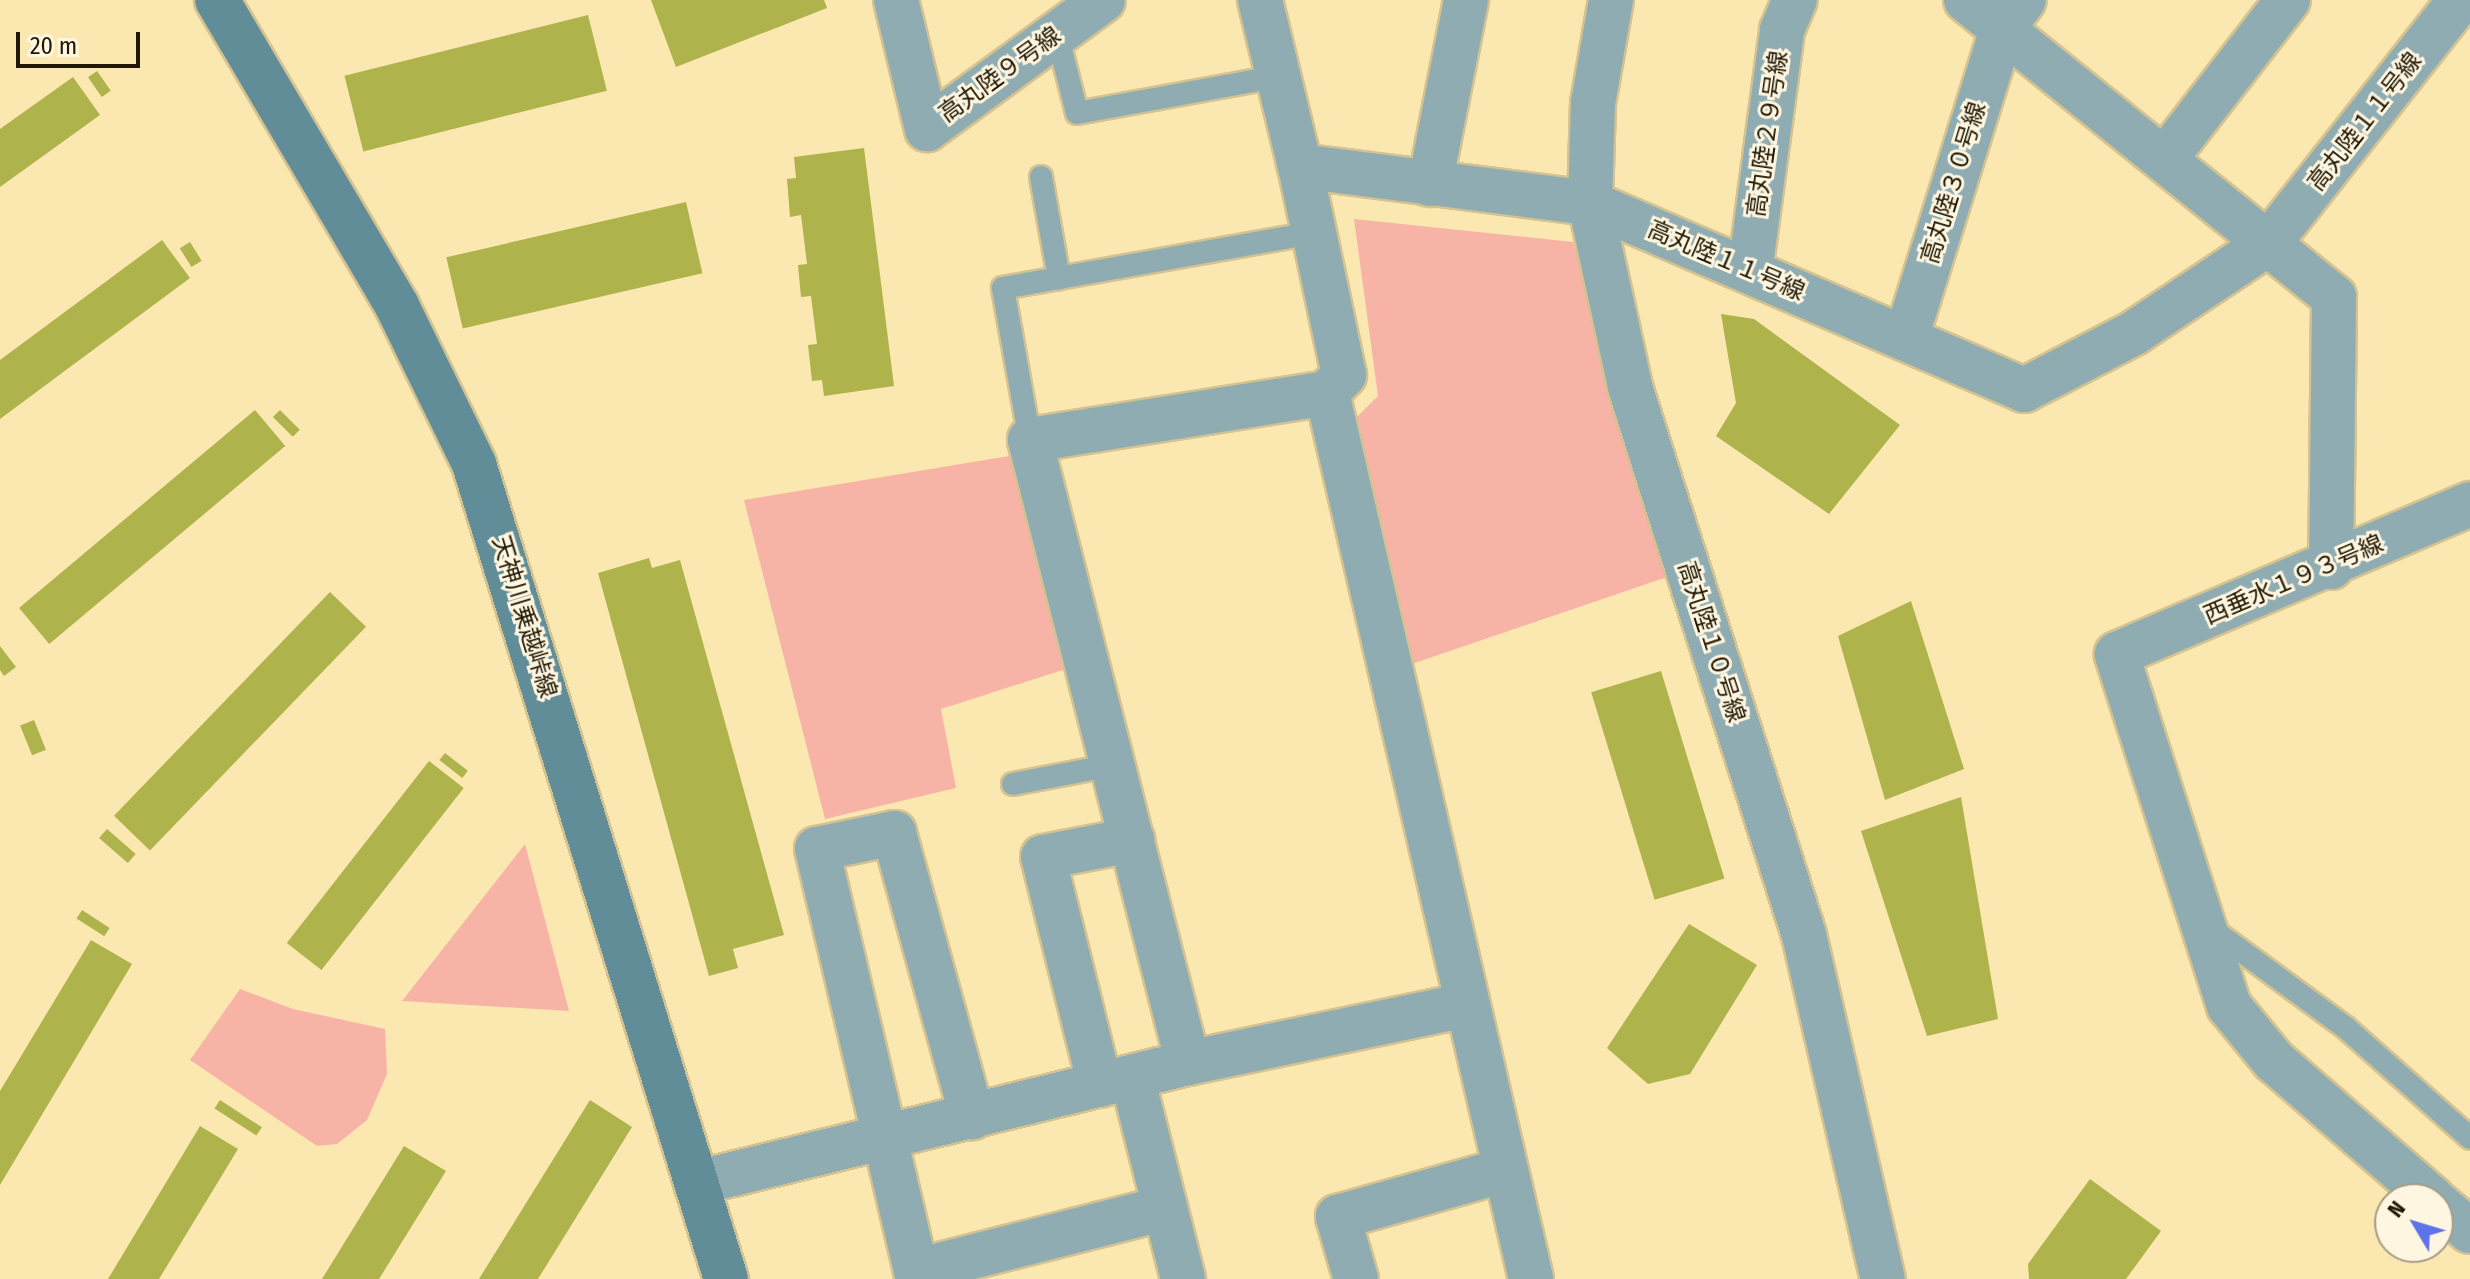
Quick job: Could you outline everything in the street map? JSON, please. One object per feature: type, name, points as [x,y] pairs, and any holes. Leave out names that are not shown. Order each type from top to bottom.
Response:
[{"type":"street","name":"天神川乗越峠線","points":[[217,0],[397,306],[474,464],[726,1279]]},
{"type":"street","name":"高丸陸９号線","points":[[896,0],[927,129],[1103,0]]},
{"type":"street","points":[[1188,1063],[1030,440],[1327,393],[1344,375],[1316,232],[1260,0]]},
{"type":"street","points":[[1430,184],[1466,0]]},
{"type":"street","name":"高丸陸１０号線","points":[[1611,0],[1593,103],[1590,203],[1630,387],[1804,935],[1883,1279]]},
{"type":"street","name":"高丸陸２９号線","points":[[1750,271],[1782,30],[1795,0]]},
{"type":"street","points":[[1966,0],[2013,14],[2165,159],[2334,297],[2331,567]]},
{"type":"street","points":[[2165,159],[2288,0]]},
{"type":"street","name":"高丸陸１１号線","points":[[1300,166],[1590,203],[2024,390],[2134,333],[2269,243],[2460,0]]},
{"type":"street","name":"高丸陸３０号線","points":[[1906,338],[2013,14]]},
{"type":"street","points":[[1327,393],[1531,1279]]},
{"type":"street","name":"西垂水１９３号線","points":[[2201,922],[2117,654],[2331,567],[2470,504]]},
{"type":"street","points":[[972,1117],[894,833],[817,849],[917,1275],[1165,1208]]},
{"type":"street","points":[[1132,840],[1043,857],[1116,1081],[1165,1208],[1183,1279]]},
{"type":"street","points":[[2201,922],[2229,1006],[2274,1061],[2415,1183]]},
{"type":"street","points":[[696,1183],[1188,1063],[1466,1005]]},
{"type":"street","points":[[1356,1279],[1338,1217],[1505,1170]]},
{"type":"street","points":[[2454,1218],[2470,1231]]},
{"type":"lane","points":[[1057,34],[1077,113],[1280,76]]},
{"type":"lane","points":[[1041,177],[1059,278]]},
{"type":"lane","points":[[1030,440],[1003,288],[1316,232]]},
{"type":"lane","points":[[1013,784],[1113,765]]},
{"type":"lane","points":[[2201,922],[2345,1027],[2470,1138]]},
{"type":"shaded area","points":[[1354,219],[1573,242],[1670,576],[1406,666],[1347,427],[1378,396]]},
{"type":"shaded area","points":[[1009,456],[1025,466],[1072,667],[941,709],[956,788],[825,819],[744,500]]},
{"type":"shaded area","points":[[525,844],[569,1011],[402,1001]]},
{"type":"shaded area","points":[[240,989],[293,1009],[385,1029],[387,1074],[367,1120],[337,1144],[317,1146],[190,1060]]},
{"type":"building","points":[[651,0],[824,0],[827,8],[676,67]]},
{"type":"building","points":[[588,15],[607,91],[363,151],[344,76]]},
{"type":"building","points":[[97,71],[111,91],[102,97],[88,77]]},
{"type":"building","points":[[73,77],[100,115],[0,187],[0,129]]},
{"type":"building","points":[[864,148],[894,386],[824,396],[822,380],[812,381],[808,345],[817,344],[811,296],[801,297],[798,265],[807,264],[801,215],[790,217],[787,179],[796,178],[794,157]]},
{"type":"building","points":[[686,202],[702,273],[463,328],[446,257]]},
{"type":"building","points":[[162,240],[190,278],[0,419],[0,360]]},
{"type":"building","points":[[190,242],[202,261],[191,267],[180,248]]},
{"type":"building","points":[[1721,314],[1754,319],[1900,425],[1829,514],[1716,436],[1736,403]]},
{"type":"building","points":[[255,410],[285,446],[49,644],[19,608]]},
{"type":"building","points":[[280,410],[300,430],[293,437],[273,417]]},
{"type":"building","points":[[649,558],[652,568],[680,560],[784,935],[733,949],[738,968],[709,976],[598,573]]},
{"type":"building","points":[[330,592],[366,627],[150,850],[114,816]]},
{"type":"building","points":[[1911,601],[1964,769],[1885,800],[1838,636]]},
{"type":"building","points":[[0,646],[16,667],[4,676],[0,670]]},
{"type":"building","points":[[1661,671],[1724,879],[1655,900],[1591,692]]},
{"type":"building","points":[[34,720],[46,750],[32,755],[20,726]]},
{"type":"building","points":[[445,753],[468,771],[462,778],[439,760]]},
{"type":"building","points":[[429,761],[464,788],[321,970],[287,943]]},
{"type":"building","points":[[1961,797],[1998,1019],[1927,1036],[1861,831]]},
{"type":"building","points":[[107,829],[136,854],[128,863],[99,838]]},
{"type":"building","points":[[82,910],[110,928],[104,936],[77,918]]},
{"type":"building","points":[[1689,924],[1757,965],[1690,1074],[1648,1084],[1607,1048]]},
{"type":"building","points":[[91,940],[132,964],[0,1185],[0,1091]]},
{"type":"building","points":[[220,1100],[262,1127],[256,1136],[215,1108]]},
{"type":"building","points":[[590,1100],[632,1127],[538,1279],[479,1279]]},
{"type":"building","points":[[200,1126],[238,1149],[159,1279],[108,1279]]},
{"type":"building","points":[[404,1146],[446,1171],[379,1279],[322,1279]]},
{"type":"building","points":[[2090,1179],[2161,1231],[2126,1279],[2029,1279],[2028,1264]]}]
